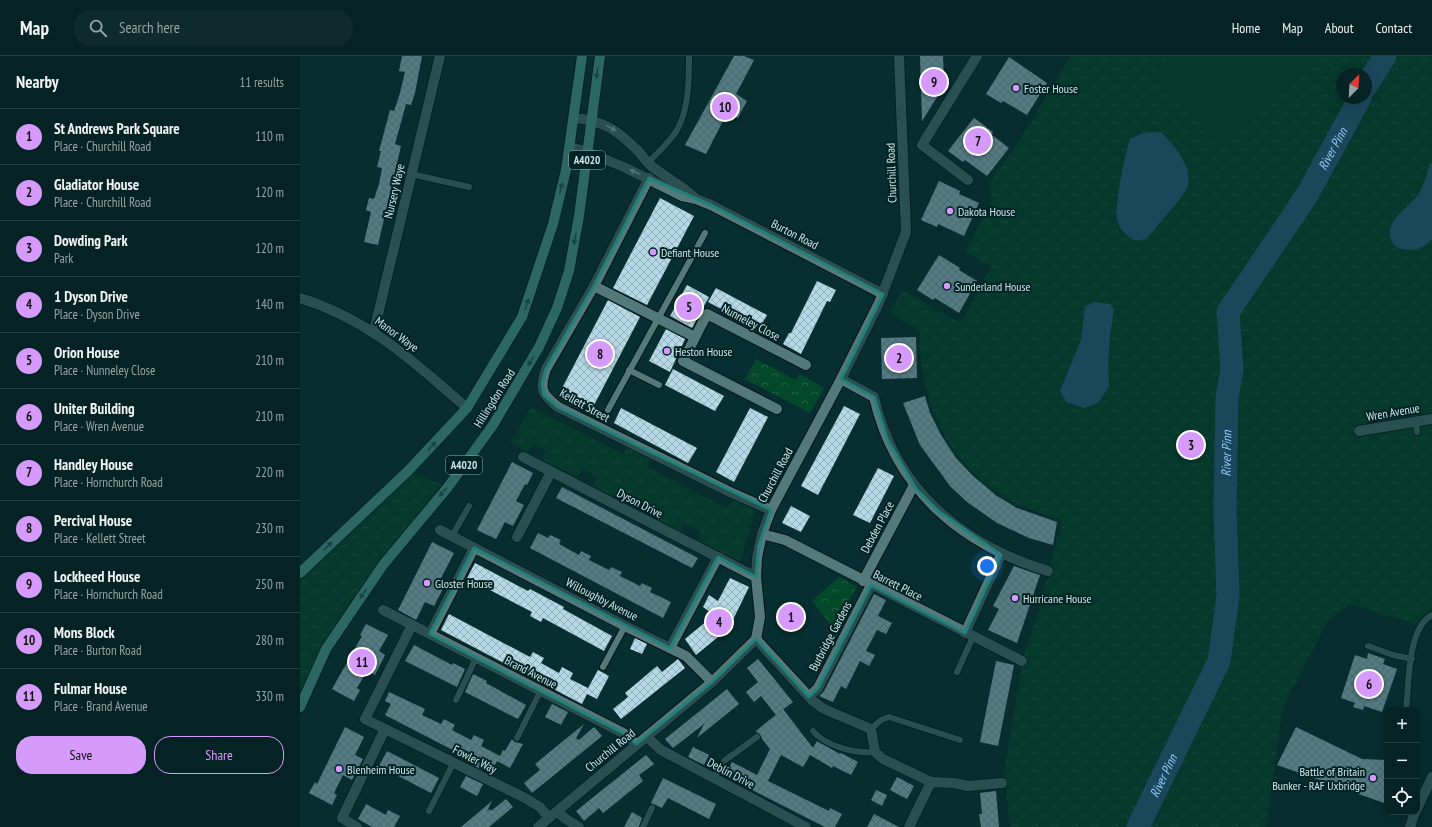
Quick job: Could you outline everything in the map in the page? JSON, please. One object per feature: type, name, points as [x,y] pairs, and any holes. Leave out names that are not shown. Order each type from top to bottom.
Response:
[{"type":"main road","name":"Hillingdon Road","points":[[300,573],[408,471],[467,408],[522,317],[553,224],[570,147],[582,56]]},
{"type":"main road","name":"Hillingdon Road","points":[[300,707],[326,649],[383,565],[448,487],[493,426],[540,347],[557,308],[569,271],[579,216],[600,56]]},
{"type":"street","name":"Nursery Waye","points":[[374,331],[440,56]]},
{"type":"street","name":"Churchill Road","points":[[538,827],[712,682],[756,639],[760,616],[756,578],[757,558],[762,534],[771,510],[841,379],[883,294],[906,232],[899,56]]},
{"type":"street","points":[[968,180],[922,145],[977,56]]},
{"type":"street","name":"Burton Road","points":[[574,118],[591,119],[615,130],[637,150],[648,163],[686,188],[696,199]]},
{"type":"street","name":"Burton Road","points":[[570,147],[588,152],[649,178],[682,196],[696,199],[883,294]]},
{"type":"street","name":"Kellett Street","points":[[649,178],[594,286],[546,369],[542,383],[544,395],[565,410],[732,494],[771,510]]},
{"type":"street","points":[[594,286],[695,337]]},
{"type":"street","name":"Manor Waye","points":[[300,298],[319,304],[374,331],[406,355],[467,408]]},
{"type":"street","name":"Nunneley Close","points":[[777,409],[683,361],[707,314],[806,365]]},
{"type":"street","points":[[841,379],[874,397],[878,417],[887,439],[914,486],[938,511],[960,528],[1001,555],[1048,571]]},
{"type":"street","name":"Wren Avenue","points":[[1359,431],[1416,420],[1432,419]]},
{"type":"street","name":"Dyson Drive","points":[[523,457],[756,578]]},
{"type":"street","points":[[517,537],[551,472]]},
{"type":"street","name":"Debden Place","points":[[867,583],[914,486]]},
{"type":"street","name":"Willoughby Avenue","points":[[440,530],[686,656],[712,682]]},
{"type":"street","name":"Barrett Place","points":[[762,534],[785,540],[1022,661]]},
{"type":"street","points":[[430,634],[474,548]]},
{"type":"street","points":[[969,635],[1001,555]]},
{"type":"street","points":[[670,648],[718,557]]},
{"type":"street","name":"Burbridge Gardens","points":[[809,697],[818,688],[867,583]]},
{"type":"street","name":"Brand Avenue","points":[[383,610],[540,692],[625,734],[636,744]]},
{"type":"street","name":"Fowler Way","points":[[412,625],[365,719],[454,762],[553,815],[579,827]]},
{"type":"street","name":"Burbridge Gardens","points":[[756,639],[809,697],[824,709],[871,729]]},
{"type":"street","points":[[358,827],[342,818],[385,729]]},
{"type":"street","points":[[871,729],[875,752],[883,759],[931,782],[954,783],[968,786],[1002,783]]},
{"type":"street","name":"Deblin Drive","points":[[647,737],[661,750],[806,827]]},
{"type":"street","points":[[1420,803],[1432,777]]},
{"type":"street","points":[[913,826],[931,782]]},
{"type":"street","points":[[1410,827],[1414,815]]},
{"type":"lane","points":[[648,163],[677,130],[682,116],[689,80],[689,56]]},
{"type":"lane","points":[[411,174],[469,187]]},
{"type":"lane","points":[[608,410],[705,233]]},
{"type":"lane","points":[[629,370],[659,385]]},
{"type":"lane","points":[[1416,420],[1418,432]]},
{"type":"lane","points":[[452,536],[469,506]]},
{"type":"lane","points":[[1406,707],[1413,643],[1419,627],[1432,615]]},
{"type":"lane","points":[[603,667],[625,626]]},
{"type":"lane","points":[[957,672],[969,635]]},
{"type":"lane","points":[[1368,646],[1393,655],[1412,659]]},
{"type":"lane","points":[[456,700],[476,658]]},
{"type":"lane","points":[[517,738],[540,692]]},
{"type":"lane","points":[[871,729],[881,720],[889,717],[960,740]]},
{"type":"lane","points":[[813,731],[818,736],[836,746],[858,752],[875,752]]},
{"type":"lane","points":[[714,778],[724,761],[757,737]]},
{"type":"lane","points":[[429,811],[454,762]]},
{"type":"lane","points":[[643,827],[652,808]]},
{"type":"highlighted area","points":[[649,178],[711,205],[883,294],[841,379],[874,397],[887,439],[898,459],[916,489],[938,511],[1001,555],[965,633],[871,585],[818,688],[809,697],[756,639],[712,682],[636,744],[625,734],[430,634],[474,548],[670,648],[718,557],[756,577],[759,545],[771,510],[558,407],[544,395],[542,383],[546,369],[594,286]]},
{"type":"green space","points":[[1071,56],[1432,56],[1432,611],[1428,612],[1414,624],[1350,604],[1327,622],[1283,707],[1266,827],[1010,827],[1004,775],[1022,661],[1039,610],[1062,520],[1017,504],[1003,496],[982,481],[965,464],[939,425],[931,404],[925,381],[919,331],[890,313],[902,290],[961,323],[991,267],[965,252],[991,202],[989,183],[1017,144]]},
{"type":"green space","points":[[1170,56],[1312,56],[1318,64],[1218,147],[1154,69]]},
{"type":"green space","points":[[756,359],[796,380],[799,374],[824,388],[810,413],[745,379]]},
{"type":"green space","points":[[531,407],[623,454],[628,446],[651,458],[647,467],[726,508],[733,500],[755,510],[740,561],[697,541],[701,532],[684,523],[681,532],[645,514],[649,506],[629,496],[626,503],[593,486],[598,477],[581,469],[578,477],[541,459],[546,451],[533,444],[528,452],[510,443]]},
{"type":"green space","points":[[408,471],[448,487],[326,649],[300,707],[300,573]]},
{"type":"green space","points":[[839,577],[857,587],[832,627],[812,601]]},
{"type":"water","points":[[1161,132],[1176,149],[1185,163],[1189,178],[1188,185],[1182,196],[1147,238],[1140,240],[1131,239],[1122,231],[1118,223],[1117,216],[1120,182],[1130,139],[1143,133]]},
{"type":"water","points":[[1430,163],[1432,163],[1432,239],[1425,245],[1414,250],[1400,249],[1392,242],[1390,228],[1398,216],[1418,195],[1424,183]]},
{"type":"water","points":[[1095,302],[1110,304],[1114,309],[1110,335],[1108,365],[1109,387],[1098,403],[1084,408],[1066,402],[1060,391],[1081,340],[1085,306]]},
{"type":"building","points":[[402,56],[422,56],[415,93],[411,105],[406,104],[395,144],[401,146],[378,245],[364,242],[371,212],[366,210],[369,198],[374,199],[379,184],[382,168],[377,167],[381,151],[379,151],[390,110],[394,111],[400,93],[405,72],[399,71]]},
{"type":"building","points":[[734,56],[744,56],[754,60],[736,94],[747,101],[738,118],[727,113],[706,154],[685,145]]},
{"type":"building","points":[[920,56],[943,56],[944,78],[949,78],[922,121]]},
{"type":"building","name":"Foster House","points":[[1009,57],[1047,83],[1027,115],[1003,101],[1001,103],[986,94]]},
{"type":"building","points":[[974,118],[993,132],[992,135],[1009,148],[987,176],[965,160],[963,162],[948,151]]},
{"type":"building","name":"Dakota House","points":[[939,181],[960,191],[959,194],[979,203],[964,236],[938,224],[937,227],[921,220]]},
{"type":"building","name":"Defiant House","points":[[660,198],[694,216],[647,305],[613,288]]},
{"type":"building","name":"Sunderland House","points":[[939,255],[977,281],[959,313],[935,298],[933,300],[917,290]]},
{"type":"building","points":[[817,281],[836,290],[830,302],[827,301],[801,354],[783,344],[789,333],[791,333]]},
{"type":"building","points":[[687,285],[709,297],[692,328],[670,316]]},
{"type":"building","points":[[716,288],[767,315],[759,329],[708,302]]},
{"type":"building","points":[[608,300],[640,317],[592,409],[560,392]]},
{"type":"building","name":"Heston House","points":[[666,329],[685,339],[670,372],[649,361]]},
{"type":"building","points":[[916,337],[917,378],[882,379],[881,338]]},
{"type":"building","points":[[673,369],[724,396],[715,411],[665,385]]},
{"type":"building","points":[[925,396],[930,413],[941,435],[956,458],[973,476],[997,496],[1017,508],[1057,522],[1053,545],[1029,538],[997,523],[967,502],[950,486],[920,445],[903,403]]},
{"type":"building","points":[[844,406],[860,414],[818,495],[801,486]]},
{"type":"building","points":[[621,408],[697,448],[688,463],[614,423]]},
{"type":"building","points":[[750,408],[768,417],[734,482],[716,472]]},
{"type":"building","points":[[512,462],[533,473],[516,501],[524,505],[513,526],[505,522],[496,539],[477,530]]},
{"type":"building","points":[[878,468],[894,476],[870,523],[853,515]]},
{"type":"building","points":[[562,487],[698,558],[692,568],[556,498]]},
{"type":"building","points":[[791,506],[810,516],[801,532],[782,523]]},
{"type":"building","points":[[538,533],[548,538],[550,535],[561,540],[559,544],[579,555],[581,551],[591,556],[589,560],[609,570],[611,567],[622,572],[620,576],[640,586],[642,583],[652,588],[650,592],[671,602],[663,618],[530,548]]},
{"type":"building","name":"Gloster House","points":[[432,542],[454,553],[439,582],[445,585],[434,606],[425,602],[416,620],[398,610]]},
{"type":"building","points":[[475,563],[528,591],[530,589],[564,607],[563,609],[612,636],[604,651],[543,618],[541,622],[530,616],[532,612],[467,578]]},
{"type":"building","name":"Hurricane House","points":[[1014,566],[1040,575],[1017,643],[988,630],[999,609],[993,606]]},
{"type":"building","points":[[730,578],[749,587],[729,628],[696,655],[685,639],[714,615],[703,607],[709,595],[718,601]]},
{"type":"building","points":[[874,594],[886,600],[878,616],[892,623],[886,634],[877,630],[866,651],[875,655],[869,666],[860,661],[846,689],[841,686],[833,702],[819,696],[824,691]]},
{"type":"building","points":[[449,614],[530,657],[533,652],[544,658],[541,663],[559,673],[562,667],[573,673],[570,679],[588,688],[598,670],[609,676],[597,699],[587,694],[582,704],[441,630]]},
{"type":"building","points":[[366,624],[388,635],[379,651],[385,655],[375,675],[367,671],[357,688],[360,690],[354,701],[332,689],[362,636],[360,635]]},
{"type":"building","points":[[635,638],[647,644],[642,654],[630,649]]},
{"type":"building","points":[[414,645],[452,665],[453,663],[465,669],[457,687],[405,661]]},
{"type":"building","points":[[1368,653],[1385,659],[1383,664],[1397,669],[1382,712],[1364,706],[1363,710],[1353,707],[1355,703],[1341,698],[1355,655],[1367,659]]},
{"type":"building","points":[[678,659],[685,668],[621,719],[613,709],[628,697],[625,693],[657,666],[662,672]]},
{"type":"building","points":[[758,659],[793,702],[776,715],[761,696],[754,702],[746,692],[758,682],[747,668]]},
{"type":"building","points":[[996,661],[1014,665],[998,746],[980,742]]},
{"type":"building","points":[[473,674],[487,681],[486,683],[526,705],[518,719],[465,692]]},
{"type":"building","points":[[727,689],[739,704],[697,738],[704,724],[673,748],[665,739]]},
{"type":"building","points":[[389,692],[425,709],[422,715],[441,724],[444,719],[455,725],[452,730],[471,740],[474,735],[484,740],[481,746],[500,756],[503,750],[505,751],[512,739],[515,742],[523,744],[510,768],[497,761],[492,771],[490,770],[489,773],[472,765],[474,761],[385,715],[391,704],[385,701]]},
{"type":"building","points":[[552,704],[568,712],[561,725],[545,717]]},
{"type":"building","points":[[783,709],[813,748],[817,741],[858,762],[851,775],[833,766],[832,768],[810,755],[803,767],[781,755],[768,781],[829,811],[830,808],[842,814],[835,827],[825,827],[725,776],[732,762],[757,775],[770,749],[756,731]]},
{"type":"building","points":[[584,724],[576,738],[579,740],[594,727],[602,736],[532,793],[524,783],[540,770],[535,764]]},
{"type":"building","name":"Blenheim House","points":[[345,727],[364,737],[355,755],[363,759],[352,780],[343,775],[334,793],[337,795],[332,805],[309,793],[315,782],[317,784]]},
{"type":"building","points":[[1296,727],[1362,759],[1384,760],[1384,803],[1277,765]]},
{"type":"building","points":[[693,747],[709,755],[704,765],[688,757]]},
{"type":"building","points":[[387,751],[439,778],[431,793],[379,766]]},
{"type":"building","points":[[646,755],[654,764],[639,775],[643,781],[603,813],[599,808],[584,821],[576,811]]},
{"type":"building","points":[[466,776],[483,784],[477,796],[460,787]]},
{"type":"building","points":[[897,777],[914,786],[907,799],[890,790]]},
{"type":"building","points":[[663,778],[716,804],[709,819],[668,798],[662,808],[651,803]]},
{"type":"building","points":[[876,790],[887,795],[882,806],[871,800]]},
{"type":"building","points":[[996,791],[999,827],[981,827],[979,814],[982,814],[980,793]]},
{"type":"building","points":[[506,799],[513,807],[489,827],[461,827],[492,801],[487,811],[490,809],[491,811]]},
{"type":"building","points":[[366,804],[386,815],[388,810],[400,816],[394,827],[372,827],[358,819]]},
{"type":"building","points":[[632,812],[642,818],[639,827],[624,827]]},
{"type":"building","points":[[874,814],[899,827],[867,827]]},
{"type":"waterway","name":"River Pinn","points":[[1372,77],[1385,56]]},
{"type":"waterway","name":"River Pinn","points":[[1138,827],[1219,661],[1228,596],[1225,509],[1227,397],[1232,370],[1228,312],[1307,195],[1357,104]]},
{"type":"place","name":"Lockheed House","points":[[934,82]]},
{"type":"place","name":"Foster House","points":[[1016,88]]},
{"type":"place","name":"Mons Block","points":[[725,107]]},
{"type":"place","name":"Handley House","points":[[978,141]]},
{"type":"place","name":"Dakota House","points":[[950,211]]},
{"type":"place","name":"Defiant House","points":[[653,252]]},
{"type":"place","name":"Sunderland House","points":[[947,286]]},
{"type":"place","name":"Orion House","points":[[689,307]]},
{"type":"place","name":"Heston House","points":[[667,351]]},
{"type":"place","name":"Percival House","points":[[600,354]]},
{"type":"place","name":"Gladiator House","points":[[899,358]]},
{"type":"place","name":"Dowding Park","points":[[1191,445]]},
{"type":"place","name":"Gloster House","points":[[427,583]]},
{"type":"place","name":"Hurricane House","points":[[1015,598]]},
{"type":"place","name":"St Andrews Park Square","points":[[791,617]]},
{"type":"place","name":"1 Dyson Drive","points":[[719,622]]},
{"type":"place","name":"Fulmar House","points":[[362,662]]},
{"type":"place","name":"Uniter Building","points":[[1369,684]]},
{"type":"place","name":"Blenheim House","points":[[339,769]]},
{"type":"place","name":"Battle of Britain Bunker - RAF Uxbridge","points":[[1373,778]]}]
